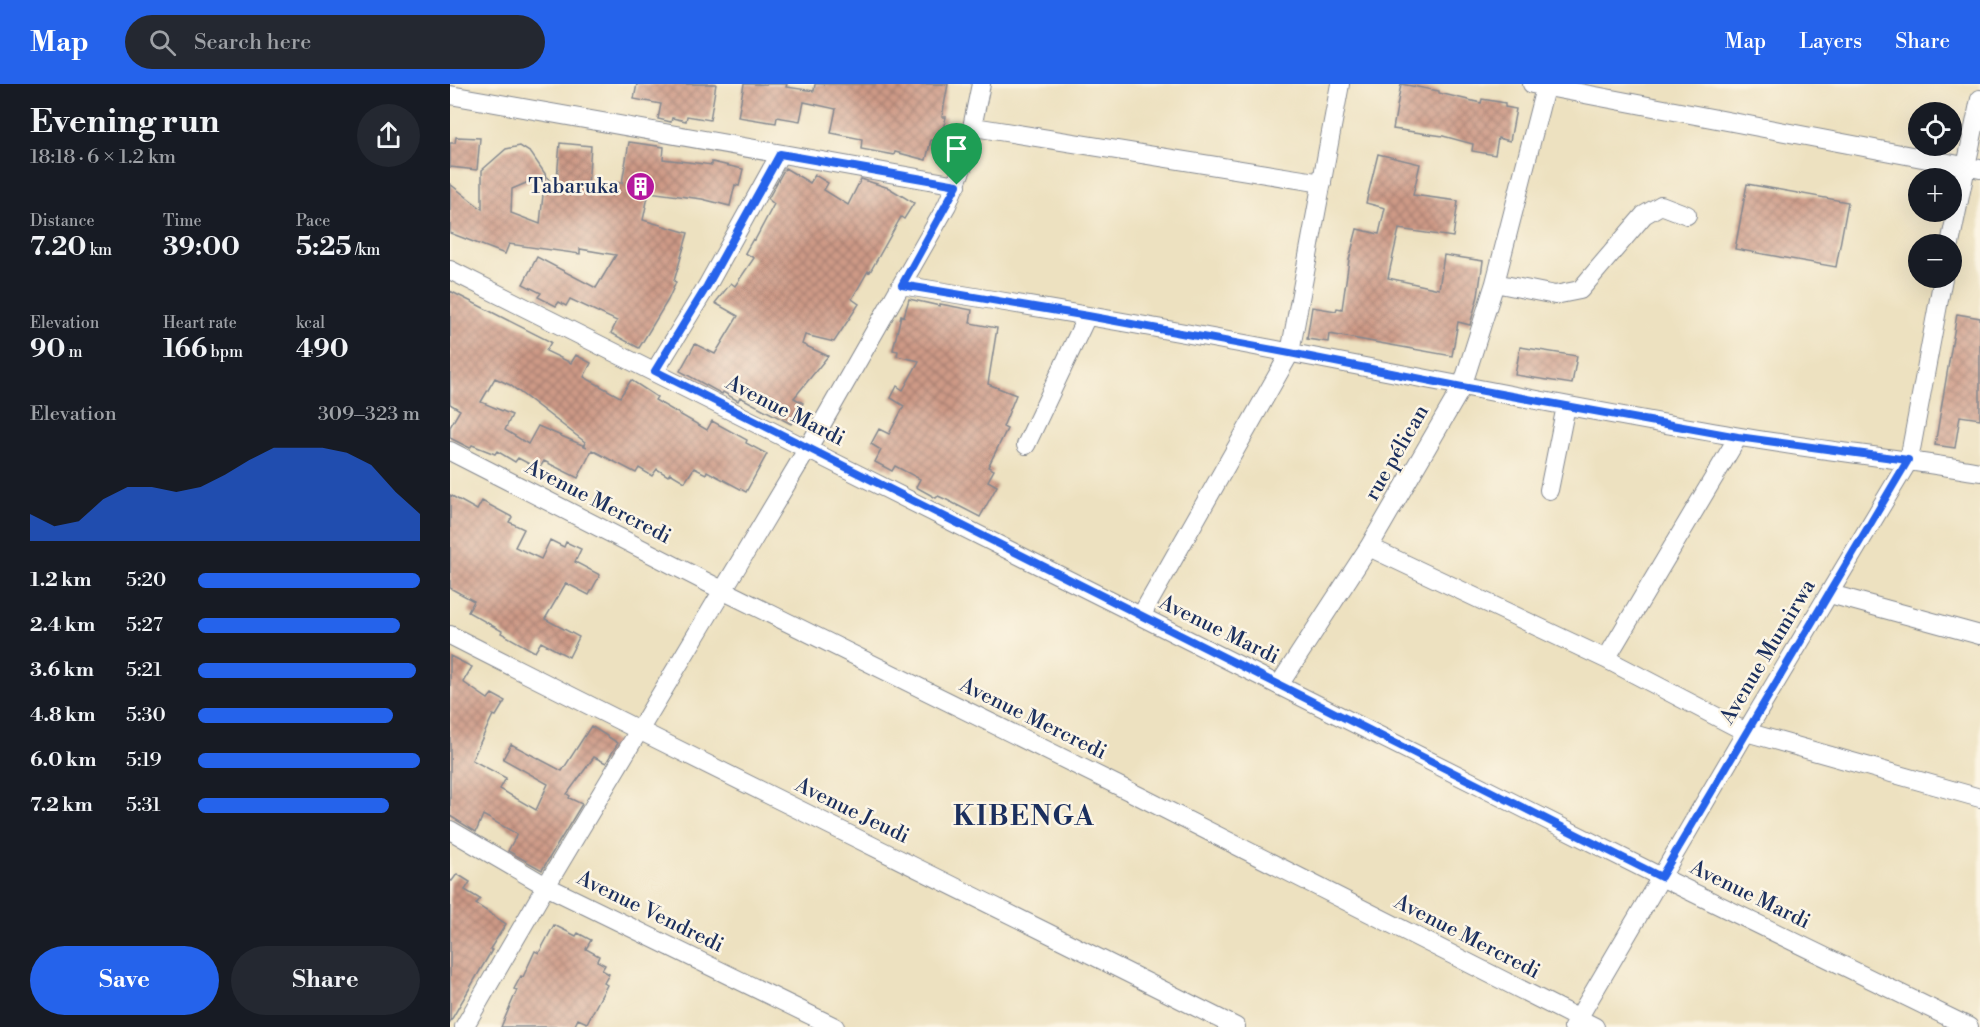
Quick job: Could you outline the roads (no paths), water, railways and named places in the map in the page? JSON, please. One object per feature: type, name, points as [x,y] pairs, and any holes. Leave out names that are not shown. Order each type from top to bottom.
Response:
[{"type":"street","points":[[465,1027],[546,886],[808,448],[957,185],[974,127],[981,84]]},
{"type":"street","points":[[1141,616],[1290,353],[1340,84]]},
{"type":"street","points":[[1541,85],[1972,168]]},
{"type":"street","name":"rue pélican","points":[[1279,685],[1369,547],[1462,387],[1496,283],[1541,85]]},
{"type":"street","points":[[450,95],[489,92],[780,154],[957,185]]},
{"type":"street","points":[[1953,234],[1972,168],[1980,99]]},
{"type":"street","points":[[974,127],[1322,183]]},
{"type":"street","points":[[655,371],[707,286],[780,154]]},
{"type":"street","points":[[1496,283],[1555,295],[1580,290],[1644,215],[1661,205],[1687,215]]},
{"type":"street","name":"Avenue Mardi","points":[[450,270],[1661,877],[1969,1027]]},
{"type":"street","points":[[902,285],[1088,316],[1738,437],[1980,472]]},
{"type":"street","name":"Avenue Mumirwa","points":[[1575,1023],[1908,460],[1941,288]]},
{"type":"street","points":[[1026,445],[1088,316]]},
{"type":"street","points":[[1549,490],[1566,406]]},
{"type":"street","points":[[1606,659],[1738,437]]},
{"type":"street","name":"Avenue Mercredi","points":[[450,451],[724,591],[1150,802],[1575,1023],[1595,1027]]},
{"type":"street","points":[[1369,547],[1606,659],[1746,732],[1980,798]]},
{"type":"street","points":[[1830,594],[1980,635]]},
{"type":"street","name":"Avenue Jeudi","points":[[450,635],[639,732],[1058,937],[1236,1027]]},
{"type":"street","name":"Avenue Vendredi","points":[[450,830],[546,886],[835,1027]]},
{"type":"place","name":"Tabaruka","points":[[640,187]]},
{"type":"district","name":"KIBENGA","points":[[1024,817]]}]
